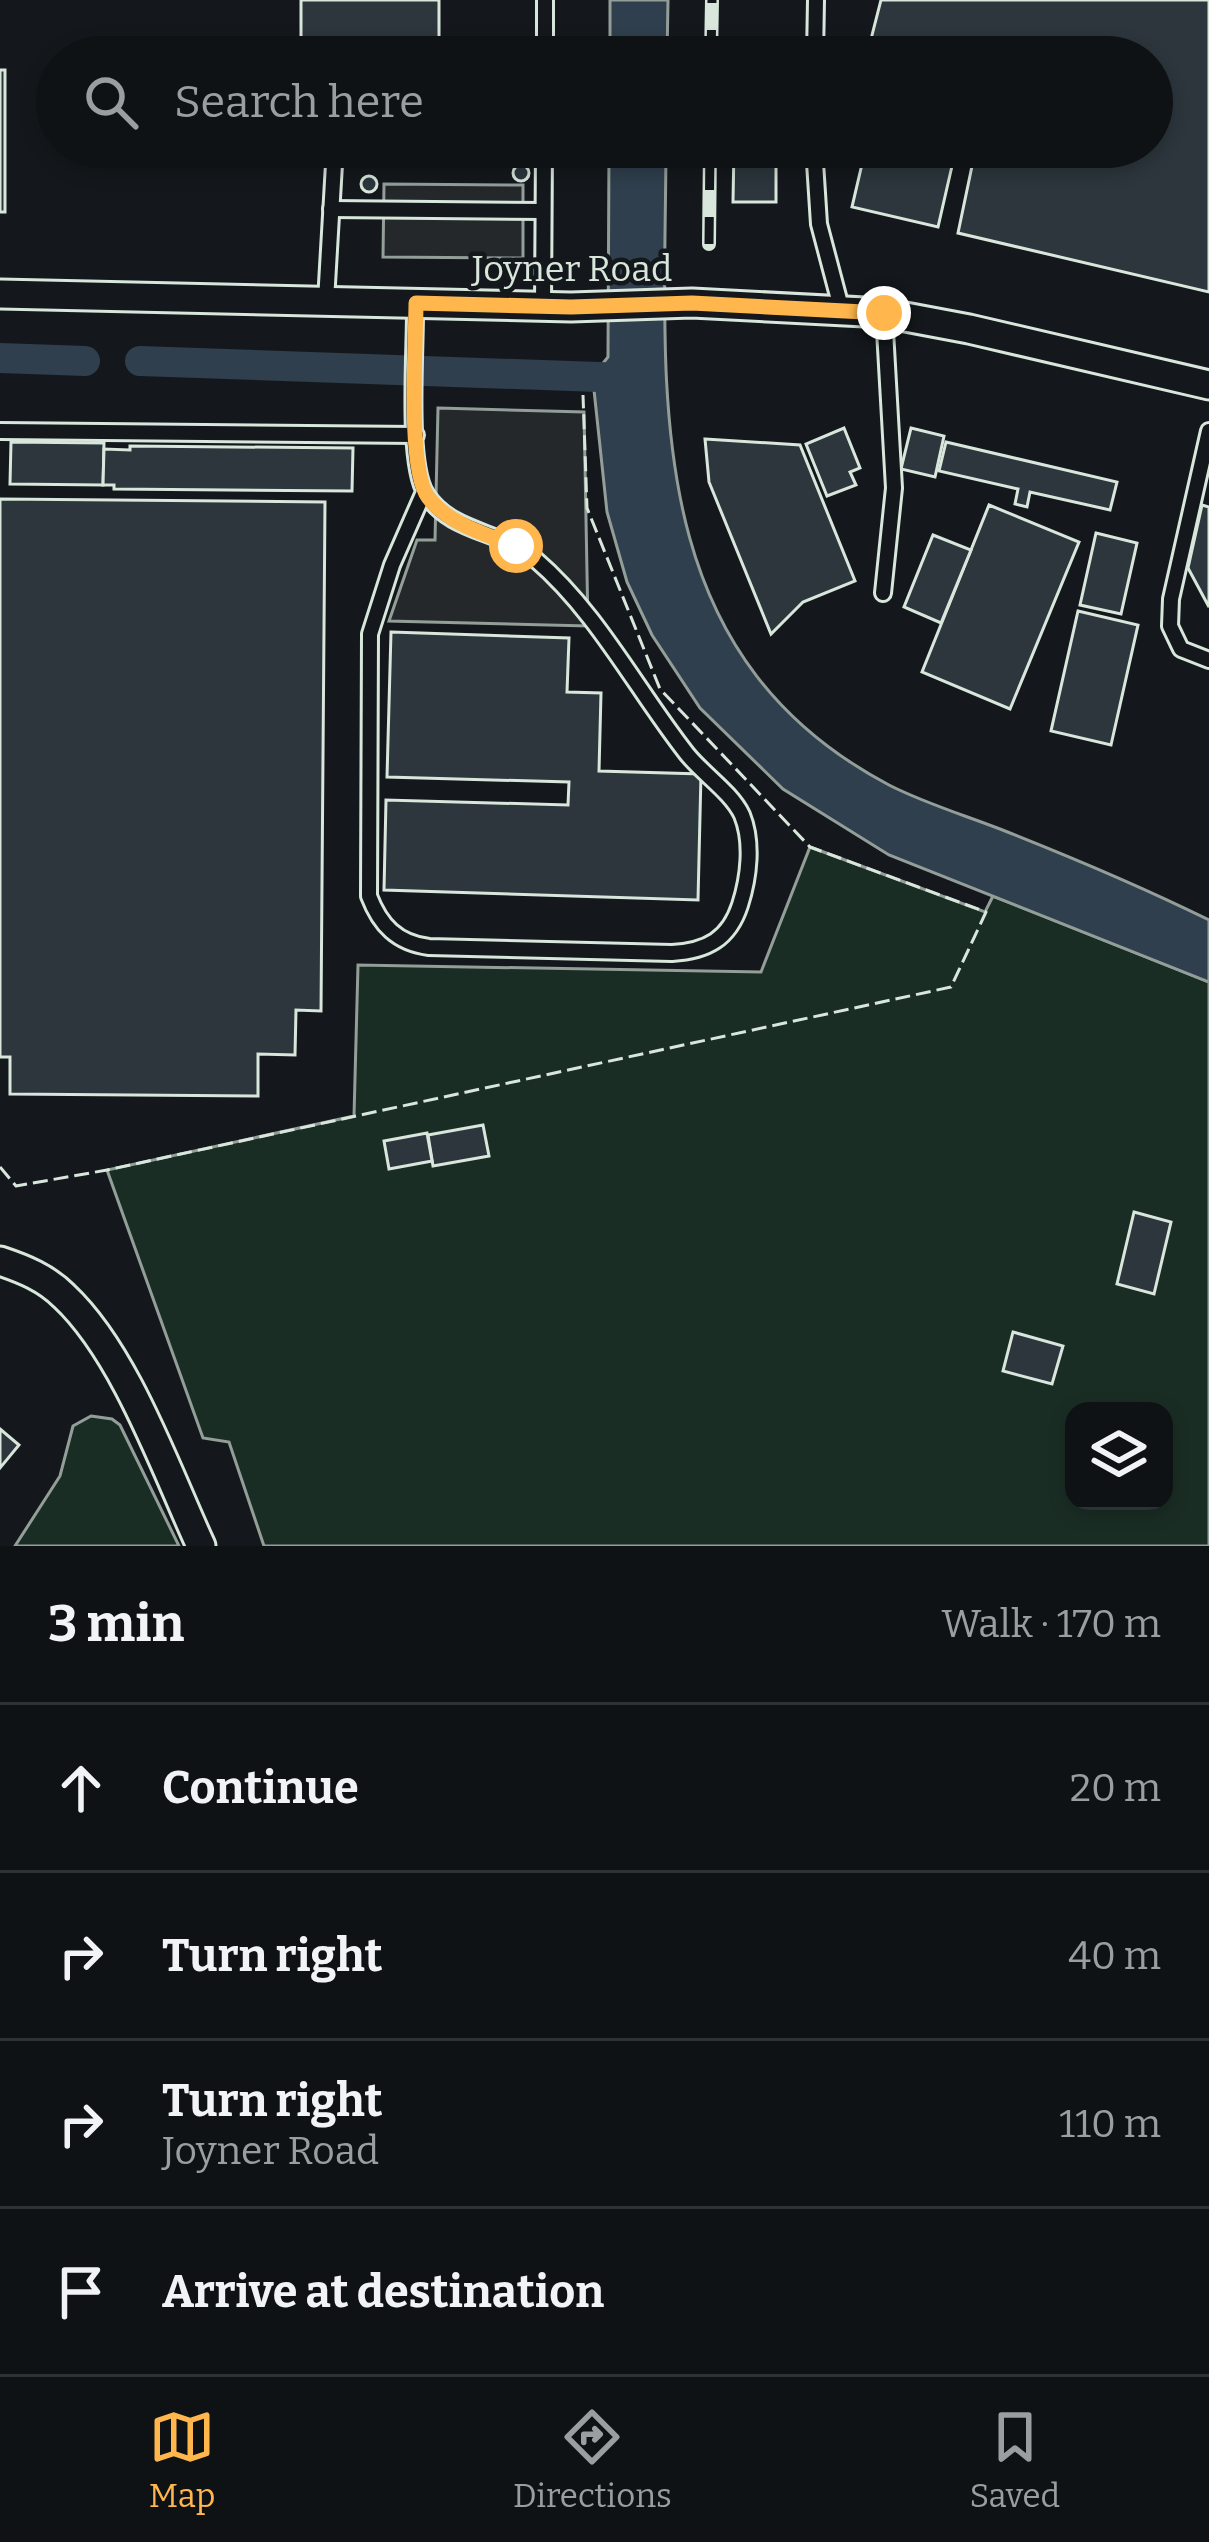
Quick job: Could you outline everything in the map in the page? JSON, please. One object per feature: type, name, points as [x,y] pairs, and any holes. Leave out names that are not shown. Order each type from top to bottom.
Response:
[{"type":"street","name":"Joyner Road","points":[[0,293],[557,307],[692,303],[884,313],[969,328],[1209,386]]},
{"type":"street","points":[[0,1261],[32,1272],[63,1294],[95,1331],[137,1407],[201,1546]]},
{"type":"lane","points":[[545,0],[545,36]]},
{"type":"lane","points":[[815,36],[816,0]]},
{"type":"lane","points":[[326,301],[334,168]]},
{"type":"lane","points":[[544,168],[544,211],[557,307]]},
{"type":"lane","points":[[815,168],[819,224],[842,311]]},
{"type":"lane","points":[[332,209],[544,211]]},
{"type":"lane","points":[[416,303],[416,435],[424,492],[392,565],[370,634],[369,896],[378,919],[411,945],[429,947],[698,952],[726,935],[748,868],[744,820],[736,804],[686,752],[603,633],[534,558],[451,519],[424,492]]},
{"type":"lane","points":[[883,593],[894,488],[884,313]]},
{"type":"lane","points":[[1209,430],[1204,480],[1172,599],[1170,626],[1181,649],[1209,660]]},
{"type":"lane","points":[[0,431],[416,435]]},
{"type":"green space","points":[[810,847],[985,912],[993,896],[1209,982],[1209,1546],[264,1546],[229,1442],[203,1438],[107,1170],[354,1116],[358,965],[761,972]]},
{"type":"green space","points":[[91,1416],[120,1425],[179,1546],[15,1546],[60,1476],[73,1426]]},
{"type":"shaded area","points":[[384,184],[523,185],[523,258],[383,257]]},
{"type":"shaded area","points":[[438,408],[584,412],[588,626],[389,621],[417,540],[435,540]]},
{"type":"water","points":[[610,0],[668,0],[667,36],[610,36]]},
{"type":"water","points":[[609,168],[666,168],[669,421],[682,508],[707,589],[747,663],[807,729],[889,785],[1079,861],[1209,920],[1209,982],[889,855],[783,789],[700,708],[652,635],[627,582],[607,512],[594,390],[608,357]]},
{"type":"building","points":[[301,0],[439,0],[439,36],[301,36]]},
{"type":"building","points":[[881,0],[1209,0],[1209,292],[958,233],[972,168],[1173,168],[1173,36],[872,36]]},
{"type":"building","points":[[0,70],[5,70],[5,212],[0,212]]},
{"type":"building","points":[[515,168],[527,168],[527,179],[515,179]]},
{"type":"building","points":[[734,168],[776,168],[776,202],[733,202]]},
{"type":"building","points":[[861,168],[952,168],[938,227],[852,207]]},
{"type":"building","points":[[369,176],[377,184],[369,192],[361,184]]},
{"type":"building","points":[[844,428],[860,468],[850,472],[856,485],[827,496],[806,444]]},
{"type":"building","points":[[911,428],[944,436],[935,477],[901,469]]},
{"type":"building","points":[[705,439],[800,445],[855,581],[803,602],[771,634],[709,482]]},
{"type":"building","points":[[11,442],[104,443],[103,485],[10,484]]},
{"type":"building","points":[[946,442],[1117,482],[1110,510],[1030,492],[1027,507],[1015,504],[1018,489],[939,471]]},
{"type":"building","points":[[130,446],[353,448],[352,491],[114,489],[114,485],[103,485],[104,449],[130,450]]},
{"type":"building","points":[[0,499],[325,502],[321,1011],[296,1010],[295,1055],[258,1054],[258,1096],[10,1094],[10,1057],[0,1057]]},
{"type":"building","points":[[989,505],[1079,542],[1010,709],[922,672]]},
{"type":"building","points":[[1202,505],[1209,507],[1209,607],[1188,568]]},
{"type":"building","points":[[1096,533],[1137,543],[1121,614],[1080,605]]},
{"type":"building","points":[[933,535],[971,550],[941,623],[904,607]]},
{"type":"building","points":[[1078,611],[1138,625],[1111,745],[1051,731]]},
{"type":"building","points":[[391,632],[569,638],[567,692],[601,693],[599,771],[701,774],[698,900],[384,890],[386,800],[568,805],[569,782],[387,777]]},
{"type":"building","points":[[483,1125],[489,1156],[433,1166],[428,1135]]},
{"type":"building","points":[[427,1133],[432,1161],[389,1169],[384,1141]]},
{"type":"building","points":[[1134,1212],[1171,1222],[1154,1294],[1117,1284]]},
{"type":"building","points":[[1013,1332],[1063,1346],[1052,1384],[1003,1371]]},
{"type":"building","points":[[0,1429],[19,1445],[0,1468]]},
{"type":"waterway","points":[[0,358],[85,361]]},
{"type":"waterway","points":[[140,361],[627,378]]},
{"type":"railway","points":[[711,36],[712,0]]},
{"type":"railway","points":[[709,244],[710,168]]},
{"type":"fence","points":[[0,1167],[16,1186],[107,1170],[951,987],[986,912],[810,847],[660,689],[587,508],[583,395]]},
{"type":"route","points":[[516,546],[451,519],[424,492],[416,435],[416,303],[571,307],[692,303],[884,313]]}]
